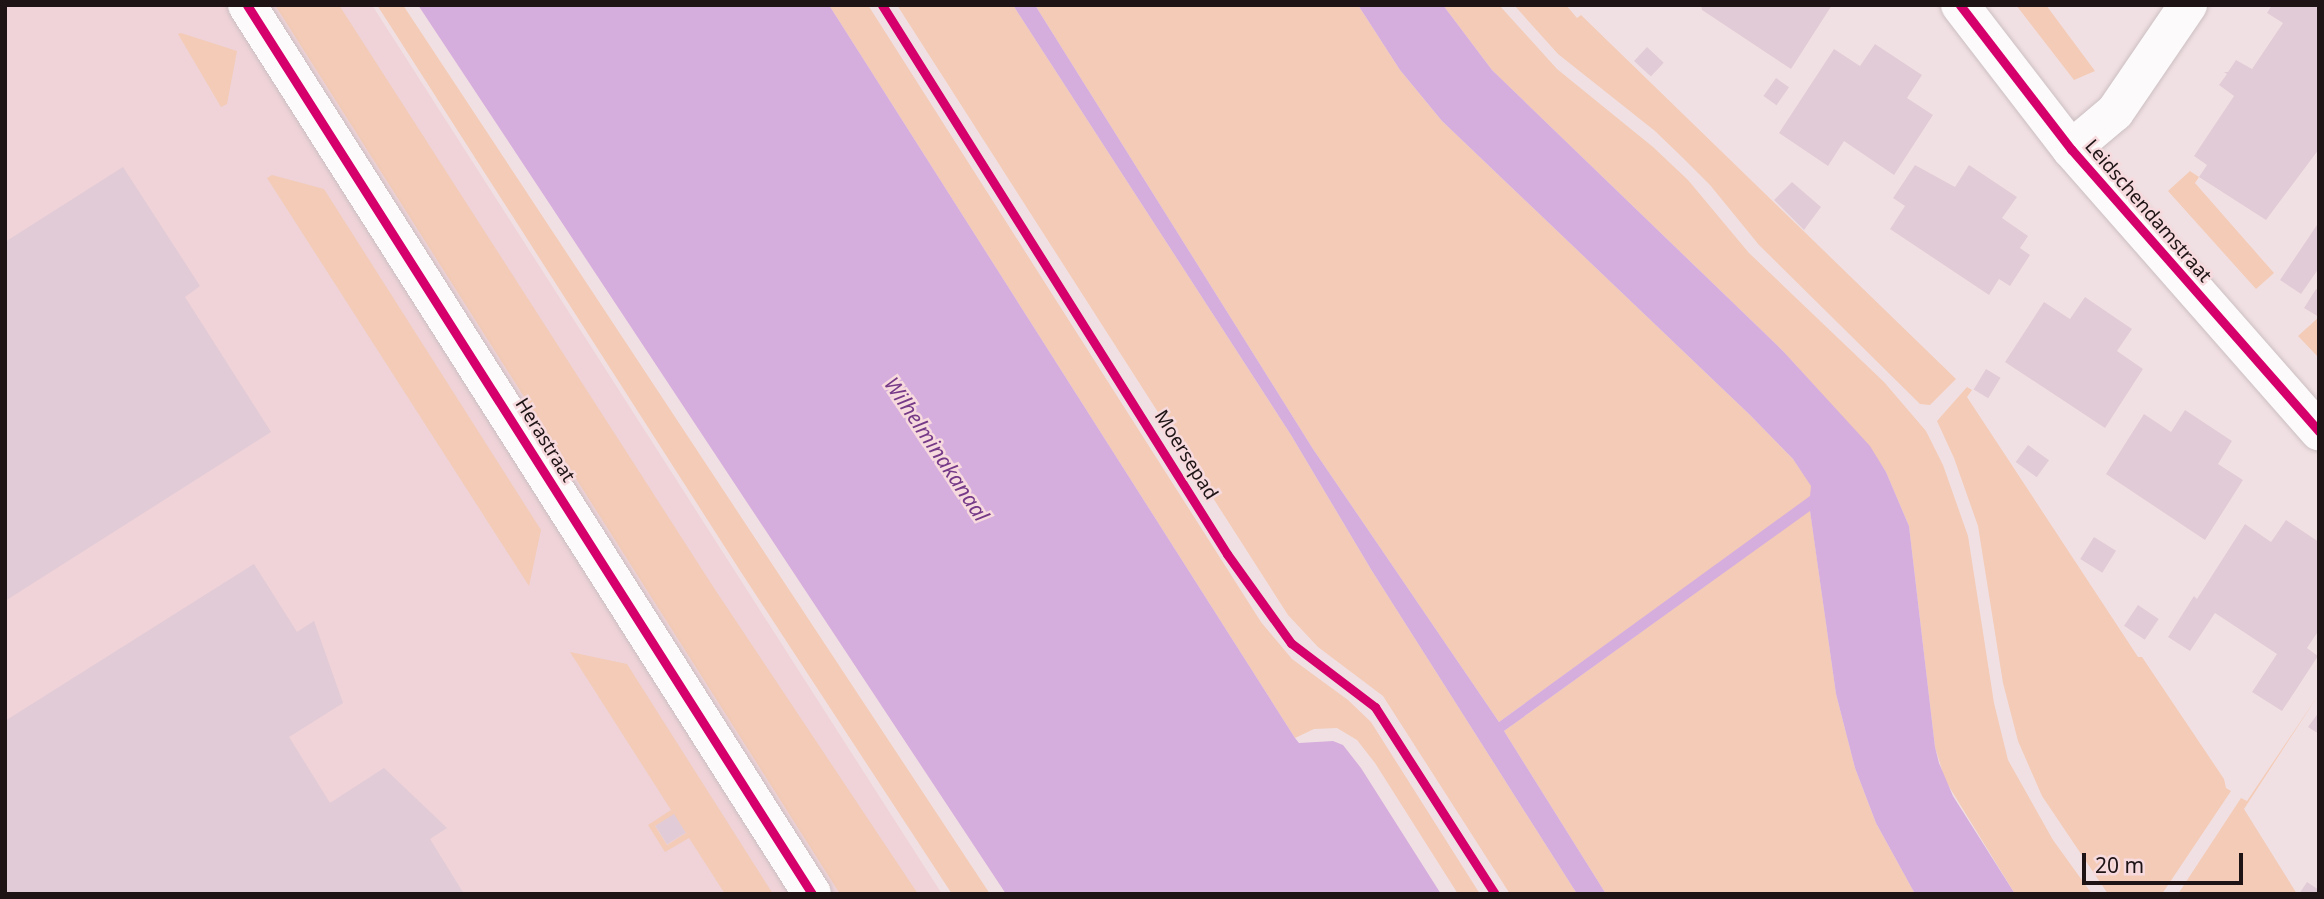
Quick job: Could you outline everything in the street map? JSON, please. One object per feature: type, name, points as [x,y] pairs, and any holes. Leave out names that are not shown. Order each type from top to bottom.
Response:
[{"type":"street","name":"Herastraat","points":[[247,5],[812,894]]},
{"type":"street","name":"Leidschendamstraat","points":[[1960,5],[2071,149],[2319,431]]},
{"type":"street","points":[[2071,149],[2115,112],[2188,5]]},
{"type":"shaded area","points":[[5,5],[372,5],[942,894],[5,894]]},
{"type":"shaded area","points":[[275,5],[339,5],[714,588],[918,894],[840,894]]},
{"type":"shaded area","points":[[377,5],[403,5],[990,894],[952,894],[739,569]]},
{"type":"shaded area","points":[[829,5],[868,5],[1261,622],[1292,659],[1348,700],[1371,722],[1480,894],[1458,894],[1375,763],[1357,740],[1337,728],[1314,729],[1295,738]]},
{"type":"shaded area","points":[[897,5],[1013,5],[1291,435],[1372,571],[1577,894],[1510,894],[1383,696],[1318,647],[1288,615]]},
{"type":"shaded area","points":[[1035,5],[1358,5],[1400,70],[1442,121],[1750,415],[1793,459],[1811,485],[1811,496],[1499,722],[1313,449]]},
{"type":"shaded area","points":[[1443,5],[1499,5],[1557,69],[1653,147],[1688,180],[1749,253],[1884,382],[1926,431],[1943,465],[1968,536],[1994,703],[2008,760],[2053,840],[2092,894],[2015,894],[1945,780],[1935,747],[1909,526],[1886,472],[1869,446],[1783,351],[1492,70]]},
{"type":"shaded area","points":[[1514,5],[1566,5],[1577,18],[1581,15],[1956,379],[1930,405],[1920,404],[1759,245],[1710,185],[1683,158],[1655,131],[1558,54]]},
{"type":"shaded area","points":[[2016,5],[2046,5],[2095,71],[2074,80]]},
{"type":"shaded area","points":[[178,34],[237,51],[227,104],[221,107]]},
{"type":"shaded area","points":[[2190,171],[2199,177],[2195,183],[2274,273],[2256,289],[2168,191]]},
{"type":"shaded area","points":[[272,175],[324,189],[541,530],[529,586],[267,178]]},
{"type":"shaded area","points":[[2319,317],[2318,325],[2319,358],[2298,336]]},
{"type":"shaded area","points":[[1967,387],[1972,390],[1967,397],[2138,657],[2142,657],[2224,779],[2226,788],[2231,791],[2162,894],[2108,894],[2042,796],[2018,741],[2003,683],[1978,526],[1954,458],[1937,421]]},
{"type":"shaded area","points":[[1810,510],[1836,694],[1855,768],[1876,823],[1915,894],[1606,894],[1504,731]]},
{"type":"shaded area","points":[[570,652],[627,664],[773,894],[725,894],[689,838],[665,852],[648,825],[671,810]],"holes":[[[674,815],[686,833],[667,845],[655,826]]]},
{"type":"shaded area","points":[[2319,694],[2244,809],[2297,894],[2178,894],[2241,798],[2247,801]]},
{"type":"water","name":"Wilhelminakanaal","points":[[418,5],[829,5],[1295,738],[1299,743],[1333,741],[1343,745],[1361,768],[1441,894],[1006,894]]},
{"type":"water","points":[[1013,5],[1035,5],[1313,449],[1499,722],[1810,496],[1811,486],[1793,459],[1750,415],[1442,121],[1400,70],[1358,5],[1443,5],[1492,70],[1783,351],[1870,446],[1886,472],[1909,526],[1939,763],[1953,796],[2015,894],[1915,894],[1876,823],[1855,768],[1836,694],[1810,511],[1504,731],[1606,894],[1577,894],[1372,571],[1291,435]]},
{"type":"building","points":[[1701,5],[1832,5],[1791,69],[1702,10]]},
{"type":"building","points":[[2272,5],[2319,5],[2319,149],[2266,220],[2199,177],[2207,165],[2194,156],[2234,96],[2219,85],[2227,74],[2224,72],[2228,72],[2236,60],[2252,69],[2283,23],[2267,13]]},
{"type":"building","points":[[1875,44],[1922,75],[1907,98],[1933,115],[1894,175],[1844,141],[1828,166],[1779,133],[1834,49],[1860,66]]},
{"type":"building","points":[[1647,47],[1664,63],[1651,77],[1634,61]]},
{"type":"building","points":[[1776,78],[1789,87],[1776,105],[1763,96]]},
{"type":"building","points":[[1915,165],[1955,187],[1969,165],[2017,197],[2002,218],[2028,236],[2020,248],[2030,255],[2010,286],[1999,279],[1989,295],[1890,229],[1905,206],[1893,198]]},
{"type":"building","points":[[123,167],[200,286],[185,297],[271,432],[5,601],[5,242]]},
{"type":"building","points":[[1792,182],[1821,207],[1804,230],[1774,200]]},
{"type":"building","points":[[2319,222],[2319,268],[2301,294],[2280,280]]},
{"type":"building","points":[[2316,289],[2319,290],[2319,317],[2304,308]]},
{"type":"building","points":[[2085,297],[2132,329],[2117,351],[2143,369],[2105,428],[2005,362],[2044,302],[2070,319]]},
{"type":"building","points":[[1986,369],[2001,378],[1988,398],[1974,390]]},
{"type":"building","points":[[2185,410],[2232,441],[2218,464],[2243,480],[2205,540],[2106,474],[2144,414],[2171,432]]},
{"type":"building","points":[[2028,445],[2049,460],[2037,477],[2016,462]]},
{"type":"building","points":[[2286,520],[2319,542],[2319,630],[2307,648],[2318,656],[2282,711],[2252,692],[2277,654],[2215,613],[2190,651],[2168,637],[2194,596],[2197,599],[2245,524],[2271,542]]},
{"type":"building","points":[[2094,537],[2116,551],[2102,573],[2080,559]]},
{"type":"building","points":[[254,564],[297,632],[314,621],[343,703],[289,737],[330,803],[384,768],[447,828],[430,839],[464,894],[8,894],[5,889],[5,721]]},
{"type":"building","points":[[2138,605],[2159,619],[2145,640],[2124,626]]},
{"type":"building","points":[[2319,712],[2319,734],[2308,727]]},
{"type":"building","points":[[674,814],[686,833],[667,844],[655,826]]},
{"type":"building","points":[[2307,882],[2319,890],[2319,894],[2299,894]]},
{"type":"cycle path","points":[[247,5],[812,894]]},
{"type":"cycle path","name":"Moersepad","points":[[882,5],[1227,554],[1291,643],[1375,707],[1495,894]]},
{"type":"cycle path","points":[[1960,5],[2071,149],[2319,431]]}]
